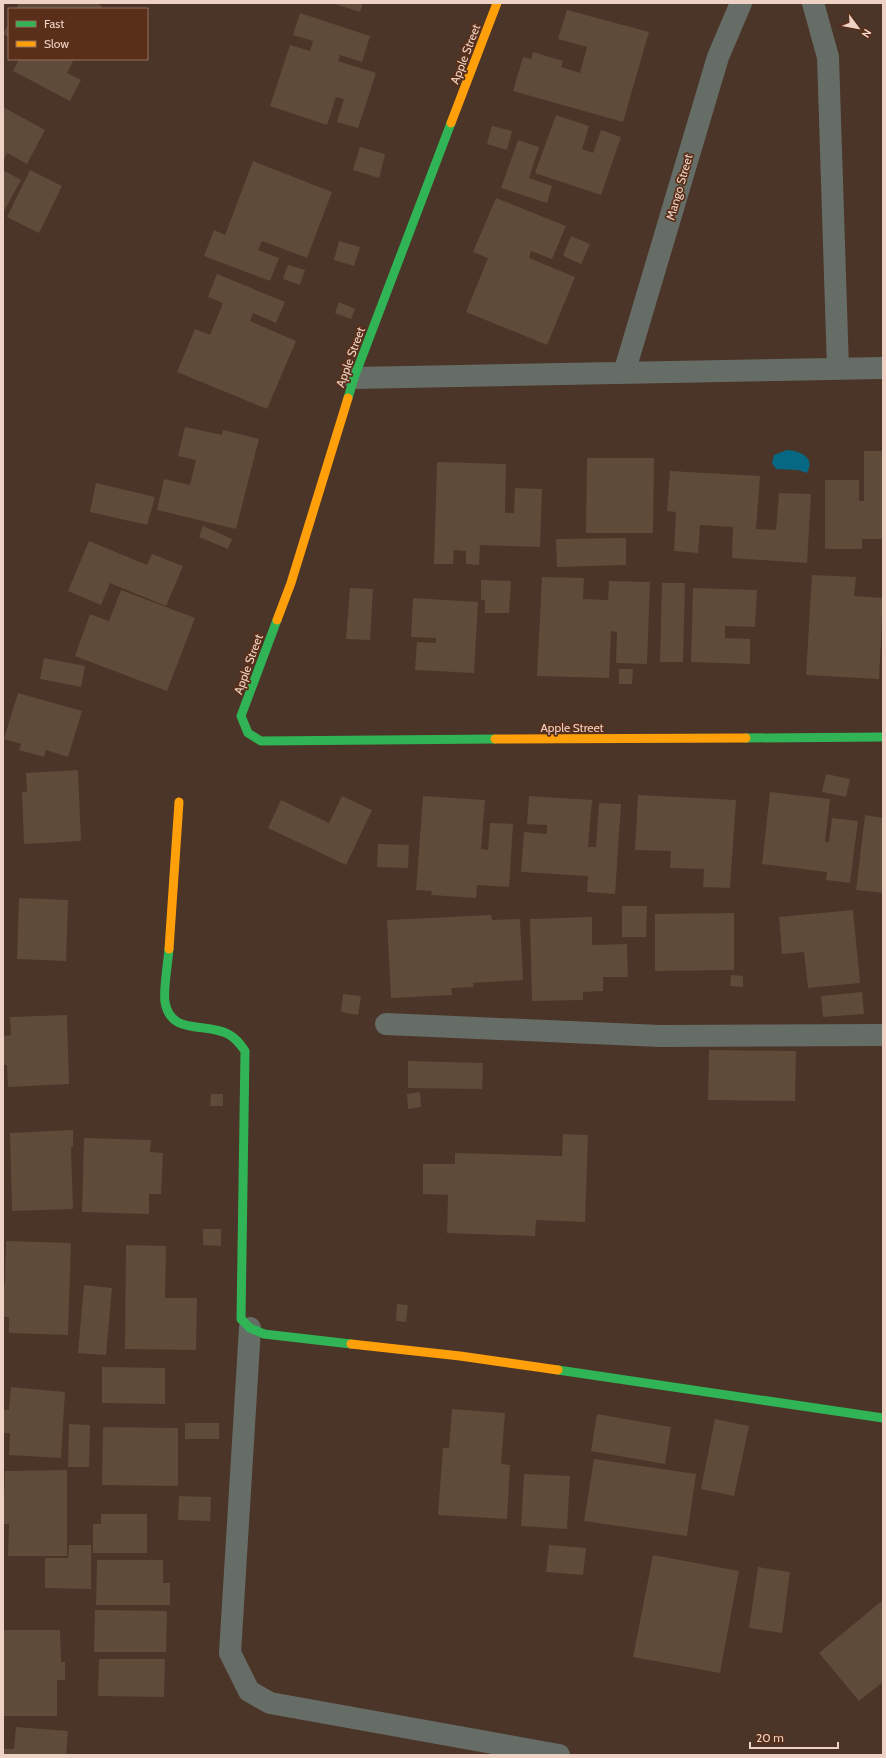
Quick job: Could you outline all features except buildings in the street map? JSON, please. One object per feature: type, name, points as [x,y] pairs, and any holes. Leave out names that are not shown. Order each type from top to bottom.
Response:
[{"type":"street","name":"Apple Street","points":[[497,3],[354,378],[291,583],[241,716],[248,733],[261,741],[883,738]]},
{"type":"street","name":"Mango Street","points":[[624,373],[718,57],[741,3]]},
{"type":"street","points":[[813,3],[828,57],[838,369]]},
{"type":"street","points":[[354,378],[883,368]]},
{"type":"street","points":[[179,802],[165,1001],[171,1017],[178,1024],[224,1031],[240,1042],[245,1051],[241,1319],[250,1328],[264,1334],[460,1356],[883,1418]]},
{"type":"street","points":[[386,1024],[660,1036],[883,1035]]},
{"type":"street","points":[[250,1328],[230,1653],[249,1691],[270,1704],[559,1755]]},
{"type":"water","points":[[787,450],[801,453],[808,459],[810,463],[807,473],[798,470],[776,469],[772,463],[774,455]]},
{"type":"traffic: fast","points":[[348,398],[354,378],[451,123]]},
{"type":"traffic: fast","points":[[277,620],[241,716],[248,733],[261,741],[495,739]]},
{"type":"traffic: fast","points":[[746,738],[883,737]]},
{"type":"traffic: fast","points":[[169,949],[165,984],[165,1002],[168,1013],[174,1020],[182,1024],[228,1034],[236,1039],[245,1051],[241,1319],[250,1328],[264,1334],[351,1344]]},
{"type":"traffic: fast","points":[[558,1370],[883,1418]]},
{"type":"traffic: slow","points":[[451,123],[497,3]]},
{"type":"traffic: slow","points":[[277,620],[291,583],[348,398]]},
{"type":"traffic: slow","points":[[495,739],[746,738]]},
{"type":"traffic: slow","points":[[169,949],[179,802]]},
{"type":"traffic: slow","points":[[351,1344],[460,1356],[558,1370]]}]
